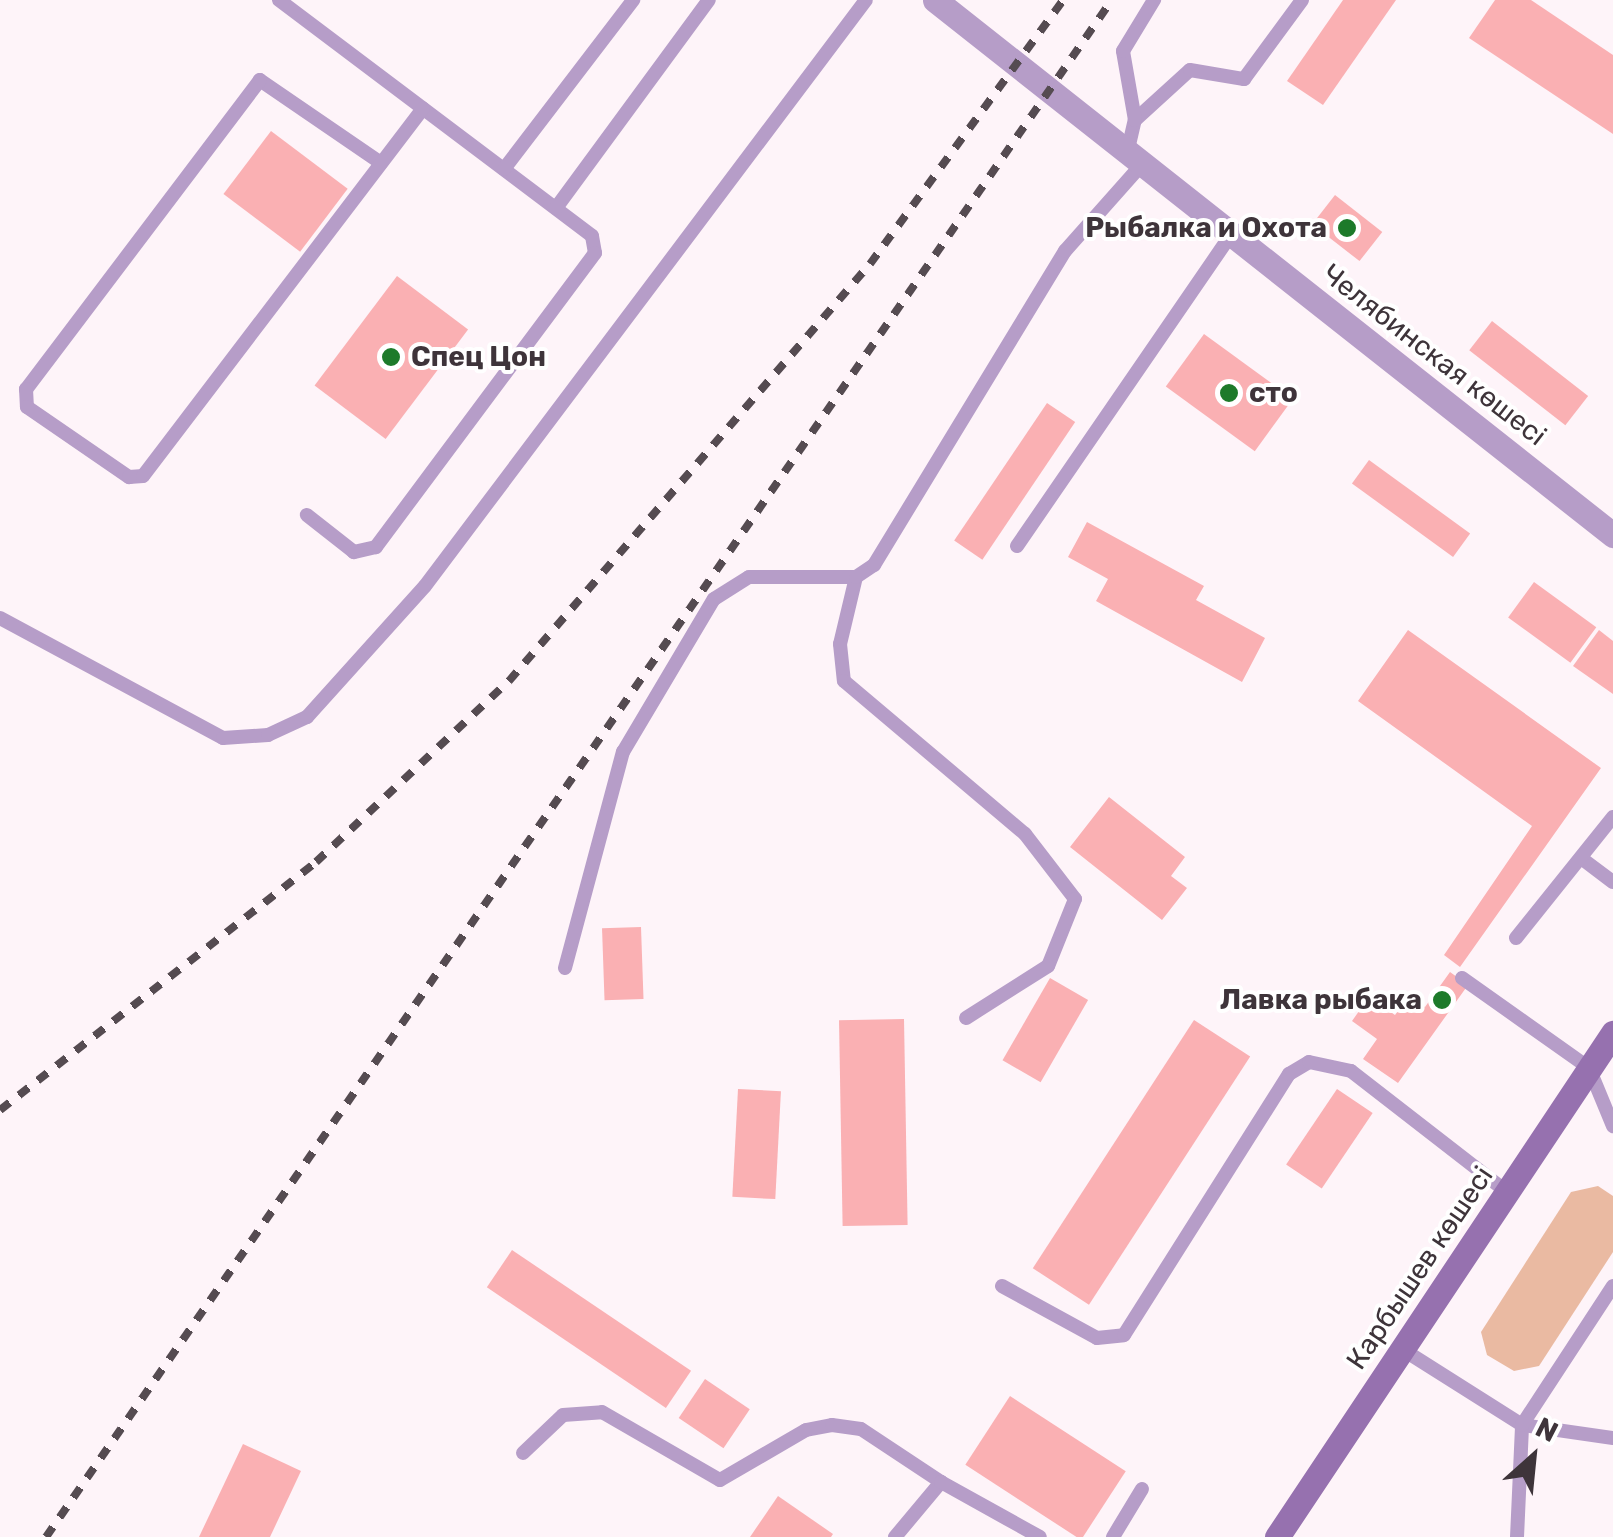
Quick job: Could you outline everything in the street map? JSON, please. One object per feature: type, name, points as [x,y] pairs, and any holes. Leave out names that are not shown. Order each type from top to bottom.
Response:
[{"type":"main road","name":"Карбышев көшесі","points":[[1277,1537],[1613,1033]]},
{"type":"street","name":"Челябинская көшесі","points":[[935,0],[1136,142],[1232,233],[1613,535]]},
{"type":"lane","points":[[279,0],[592,236],[590,271],[376,548],[354,552],[308,515]]},
{"type":"lane","points":[[504,169],[632,0]]},
{"type":"lane","points":[[556,208],[710,0]]},
{"type":"lane","points":[[0,618],[224,738],[268,735],[307,717],[425,586],[866,0]]},
{"type":"lane","points":[[1136,142],[1121,60],[1154,0]]},
{"type":"lane","points":[[565,968],[623,752],[714,600],[748,577],[856,577],[874,565],[1065,251],[1136,142],[1190,70],[1244,79],[1302,0]]},
{"type":"lane","points":[[381,163],[260,80],[26,389],[27,407],[129,477],[143,476],[381,163],[422,108]]},
{"type":"lane","points":[[1017,546],[1232,233]]},
{"type":"lane","points":[[856,577],[840,644],[844,681],[1025,834],[1075,899],[1048,966],[966,1018]]},
{"type":"lane","points":[[1516,938],[1613,817]]},
{"type":"lane","points":[[1581,858],[1613,882]]},
{"type":"lane","points":[[1462,978],[1590,1068],[1613,1126]]},
{"type":"lane","points":[[1002,1286],[1097,1338],[1124,1334],[1289,1074],[1309,1062],[1351,1071],[1507,1192]]},
{"type":"lane","points":[[1517,1537],[1522,1426],[1613,1286]]},
{"type":"lane","points":[[1402,1349],[1522,1426],[1613,1438]]},
{"type":"lane","points":[[524,1454],[563,1415],[602,1412],[720,1480],[806,1430],[832,1425],[874,1436],[941,1482],[1040,1537]]},
{"type":"lane","points":[[896,1537],[941,1482]]},
{"type":"lane","points":[[1113,1537],[1142,1489]]},
{"type":"shaded area","points":[[1598,1186],[1613,1196],[1613,1252],[1539,1366],[1514,1371],[1487,1355],[1481,1332],[1571,1192]]},
{"type":"building","points":[[1343,0],[1396,0],[1323,105],[1287,81]]},
{"type":"building","points":[[1495,0],[1531,0],[1613,55],[1613,134],[1469,38]]},
{"type":"building","points":[[271,131],[348,189],[300,252],[223,194]]},
{"type":"building","name":"Рыбалка и Охота","points":[[1335,195],[1382,232],[1360,261],[1312,224]]},
{"type":"building","name":"Спец Цон","points":[[397,276],[468,330],[386,439],[315,385]]},
{"type":"building","points":[[1492,321],[1588,396],[1565,425],[1469,350]]},
{"type":"building","name":"сто","points":[[1204,334],[1293,399],[1255,451],[1166,387]]},
{"type":"building","points":[[1047,403],[1075,422],[982,560],[954,541]]},
{"type":"building","points":[[1369,460],[1470,533],[1453,557],[1352,483]]},
{"type":"building","points":[[1087,522],[1204,586],[1196,600],[1265,638],[1242,682],[1096,601],[1108,579],[1068,557]]},
{"type":"building","points":[[1534,582],[1596,627],[1570,663],[1508,618]]},
{"type":"building","points":[[1408,630],[1601,768],[1460,967],[1444,955],[1532,826],[1358,701]]},
{"type":"building","points":[[1599,630],[1613,641],[1613,694],[1573,666]]},
{"type":"building","points":[[1109,797],[1185,857],[1171,876],[1187,888],[1162,920],[1070,847]]},
{"type":"building","points":[[641,927],[644,999],[605,1000],[602,928]]},
{"type":"building","points":[[1450,972],[1468,985],[1398,1083],[1363,1059],[1377,1039],[1352,1021],[1369,997],[1395,1015],[1409,996],[1425,1007]]},
{"type":"building","points":[[1050,978],[1088,1000],[1041,1082],[1002,1060]]},
{"type":"building","points":[[904,1019],[908,1225],[843,1226],[839,1020]]},
{"type":"building","points":[[1194,1020],[1250,1056],[1089,1305],[1033,1268]]},
{"type":"building","points":[[738,1089],[781,1091],[775,1199],[732,1197]]},
{"type":"building","points":[[1337,1089],[1373,1113],[1322,1188],[1286,1164]]},
{"type":"building","points":[[512,1250],[691,1371],[666,1408],[487,1287]]},
{"type":"building","points":[[705,1379],[750,1409],[723,1448],[679,1418]]},
{"type":"building","points":[[1010,1396],[1126,1471],[1083,1537],[1077,1537],[965,1465]]},
{"type":"building","points":[[243,1444],[301,1471],[270,1537],[199,1537]]},
{"type":"building","points":[[778,1496],[833,1534],[831,1537],[750,1537]]},
{"type":"railway","points":[[0,1110],[316,862],[509,681],[870,264],[1063,0]]},
{"type":"railway","points":[[46,1537],[1112,0]]},
{"type":"place","name":"Рыбалка и Охота","points":[[1347,228]]},
{"type":"place","name":"Спец Цон","points":[[391,357]]},
{"type":"place","name":"сто","points":[[1229,393]]},
{"type":"place","name":"Лавка рыбака","points":[[1442,1000]]}]
